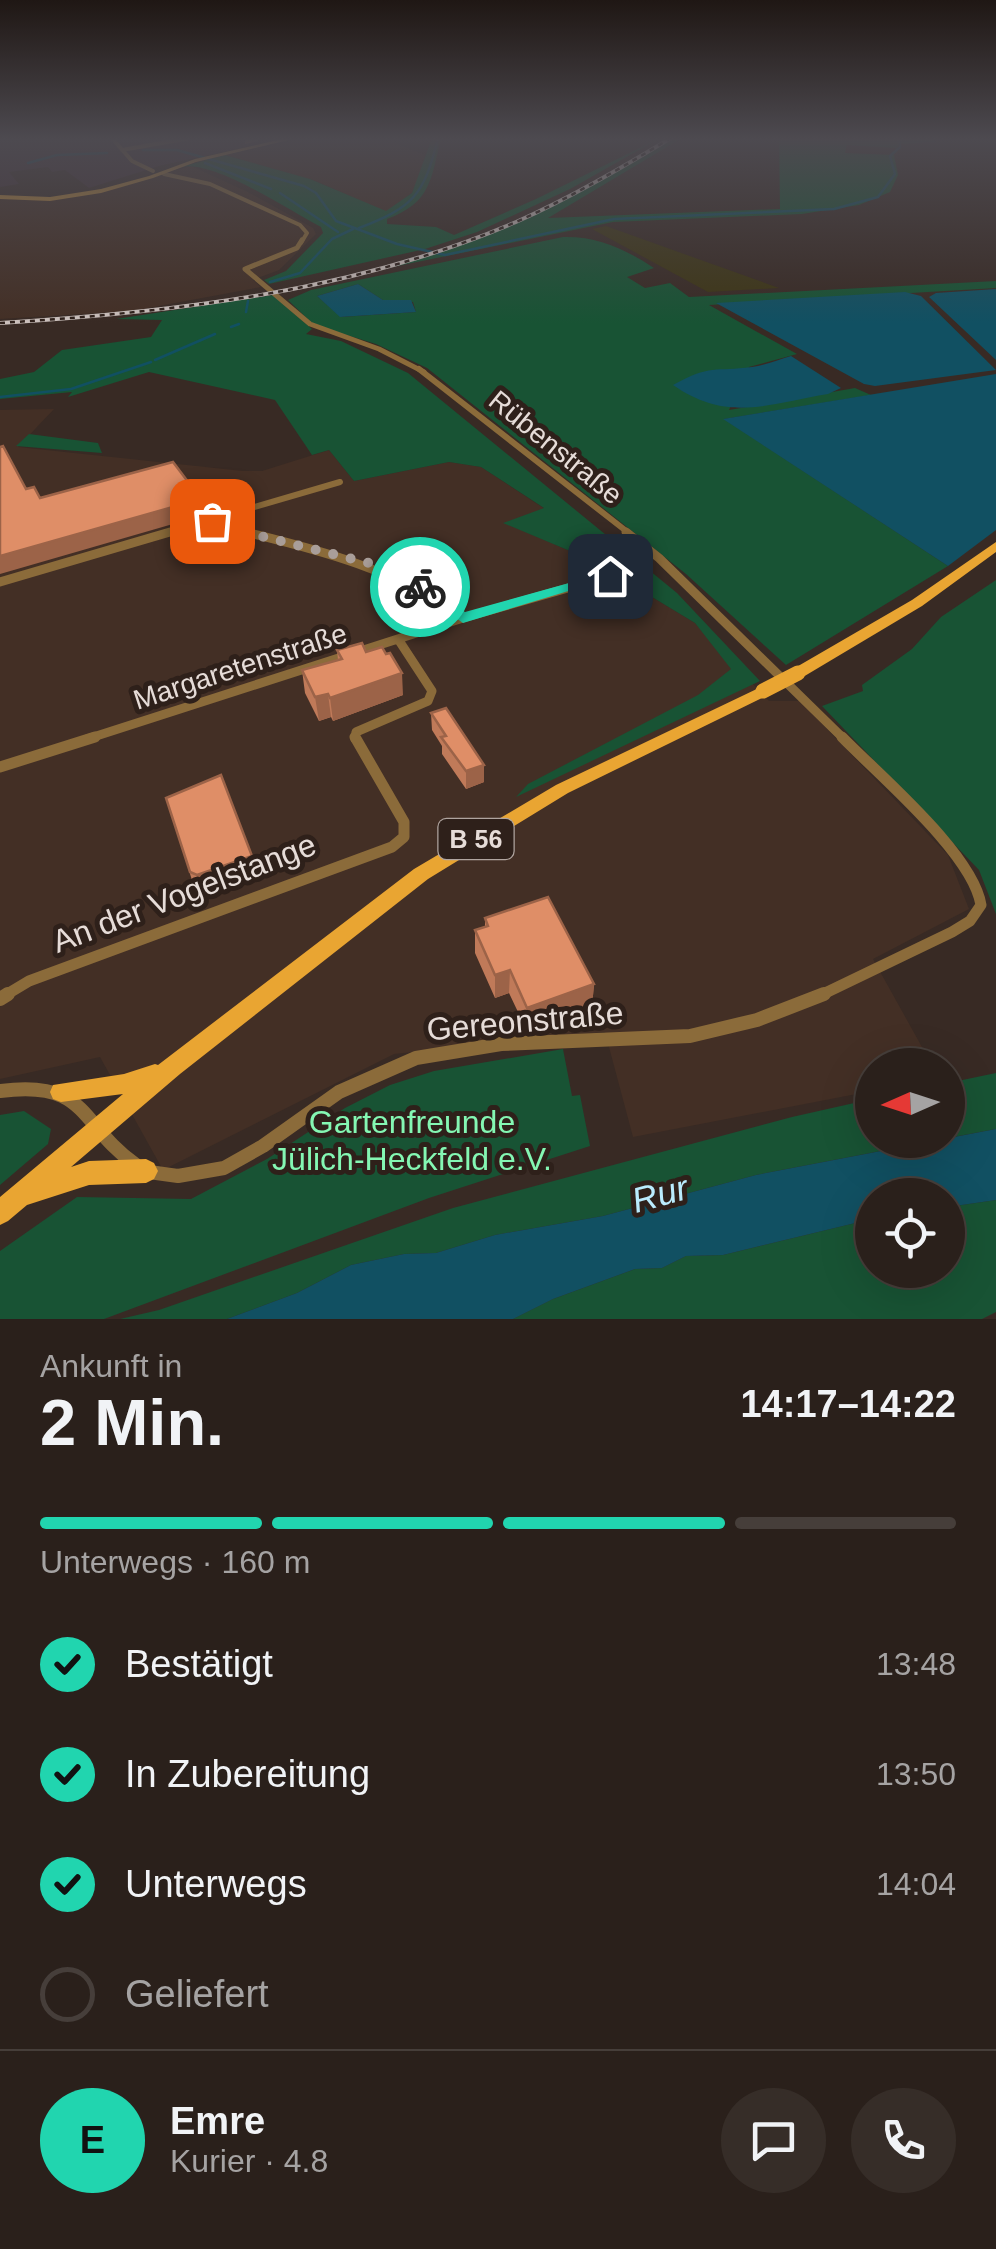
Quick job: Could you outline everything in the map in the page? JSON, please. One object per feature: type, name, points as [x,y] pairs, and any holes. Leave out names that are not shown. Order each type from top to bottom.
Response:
[{"type":"main road","name":"B 56","points":[[8,1207],[172,1067],[421,874],[562,789],[798,673],[917,603],[996,546]]},
{"type":"main road","points":[[61,1092],[124,1084],[172,1067]]},
{"type":"main road","points":[[8,1207],[89,1173],[146,1171]]},
{"type":"street","name":"Rübenstraße","points":[[251,200],[300,225],[307,234],[297,248],[245,269],[310,324],[379,348],[430,375],[669,567],[960,858],[978,887],[979,911]]},
{"type":"street","points":[[0,582],[340,482]]},
{"type":"street","points":[[212,521],[373,564],[435,595],[463,618]]},
{"type":"street","name":"Margaretenstraße","points":[[0,767],[463,618],[610,576]]},
{"type":"street","name":"An der Vogelstange","points":[[0,999],[44,975],[392,847],[404,836],[404,822],[355,742],[356,732],[365,725],[428,701],[432,691],[398,639]]},
{"type":"street","name":"Gereonstraße","points":[[146,1171],[177,1178],[220,1172],[258,1152],[323,1102],[396,1061],[454,1050],[658,1040],[739,1026],[798,1006],[878,968],[966,924],[979,911]]},
{"type":"street","points":[[0,1091],[32,1086],[61,1092],[76,1101],[127,1160],[146,1171]]},
{"type":"shaded area","points":[[0,200],[262,200],[313,228],[316,234],[279,270],[253,280],[261,287],[132,311],[0,319]]},
{"type":"shaded area","points":[[358,200],[403,200],[386,212]]},
{"type":"shaded area","points":[[54,409],[18,447],[243,471],[262,471],[329,450],[354,481],[449,462],[481,467],[545,509],[505,523],[589,559],[695,623],[769,701],[800,701],[948,855],[969,909],[873,959],[923,1048],[855,1048],[855,1094],[633,1137],[605,1032],[394,1054],[163,1170],[100,1057],[0,1079],[0,410]]},
{"type":"green space","points":[[272,200],[359,200],[386,211],[403,200],[418,200],[387,219],[387,224],[436,227],[454,235],[535,200],[547,200],[477,232],[425,249],[269,284],[264,280],[286,271],[323,233],[321,227]]},
{"type":"green space","points":[[559,200],[579,200],[548,218],[780,209],[780,200],[872,200],[802,214],[613,222],[368,272],[450,247]]},
{"type":"green space","points":[[563,237],[600,241],[622,250],[654,268],[627,277],[645,288],[670,283],[689,297],[996,281],[996,288],[709,305],[797,354],[749,367],[729,410],[855,388],[871,395],[724,419],[948,566],[786,665],[686,574],[427,368],[376,344],[314,325],[288,300],[311,290]],"holes":[[[358,284],[383,300],[413,302],[416,312],[341,317],[317,296]]]},
{"type":"green space","points":[[273,295],[312,329],[306,334],[341,341],[408,373],[677,593],[760,681],[516,797],[528,784],[698,695],[731,669],[695,623],[589,559],[503,523],[544,508],[481,467],[449,462],[354,481],[329,450],[312,455],[275,400],[149,372],[68,397],[72,392],[0,399],[0,379],[34,372],[62,350],[151,337],[162,320],[116,319]]},
{"type":"green space","points":[[29,434],[98,443],[102,453],[16,446]]},
{"type":"green space","points":[[996,580],[996,914],[979,870],[822,706],[863,691],[862,685],[912,649],[941,617]]},
{"type":"green space","name":"Gartenfreunde Jülich-Heckfeld e.V.","points":[[563,1049],[572,1096],[580,1095],[590,1146],[429,1198],[104,1319],[0,1319],[0,1251],[77,1197],[191,1199],[267,1159],[345,1108],[390,1085],[434,1071]]},
{"type":"green space","points":[[996,1073],[996,1129],[965,1135],[965,1079]]},
{"type":"green space","points":[[855,1103],[855,1156],[756,1175],[603,1216],[495,1235],[436,1253],[404,1254],[351,1265],[297,1293],[227,1319],[120,1319],[159,1310],[453,1208]]},
{"type":"green space","points":[[24,1111],[51,1129],[48,1144],[0,1185],[0,1115]]},
{"type":"green space","points":[[996,1200],[996,1312],[982,1319],[513,1319],[553,1299],[635,1269],[662,1268],[686,1256],[723,1255],[855,1223],[855,1288],[965,1288],[965,1205]]},
{"type":"sand","points":[[606,226],[779,288],[708,292],[592,229]]},
{"type":"water","points":[[358,284],[383,300],[411,300],[416,312],[340,317],[317,296]]},
{"type":"water","points":[[996,289],[996,360],[929,297],[936,293]]},
{"type":"water","points":[[905,292],[921,296],[996,370],[875,386],[864,384],[716,303]]},
{"type":"water","points":[[791,356],[841,388],[828,394],[748,408],[712,404],[673,385],[704,371],[752,367]]},
{"type":"water","points":[[996,374],[996,530],[948,566],[723,419]]},
{"type":"water","points":[[996,1129],[996,1200],[965,1205],[965,1178],[855,1178],[855,1223],[723,1255],[686,1256],[662,1268],[635,1269],[553,1299],[513,1319],[227,1319],[297,1293],[351,1265],[404,1254],[436,1253],[495,1235],[603,1216],[756,1175],[855,1156],[965,1158],[965,1135]]},
{"type":"building","points":[[3,446],[26,489],[34,487],[40,498],[173,462],[201,499],[0,556]]},
{"type":"building","points":[[362,643],[366,652],[382,647],[386,654],[390,653],[402,673],[330,698],[328,694],[315,697],[302,670],[342,659],[337,650]]},
{"type":"building","points":[[446,708],[484,765],[466,771],[441,737],[446,736],[431,713]]},
{"type":"building","points":[[221,775],[252,856],[197,875],[190,872],[166,798]]},
{"type":"building","points":[[548,897],[594,984],[527,1008],[510,970],[495,975],[475,930],[488,926],[485,918]]},
{"type":"waterway","points":[[290,200],[338,232]]},
{"type":"waterway","points":[[321,200],[336,221],[397,244],[445,255],[614,219],[834,209],[869,200]]},
{"type":"waterway","points":[[359,228],[393,213],[410,200]]},
{"type":"waterway","points":[[270,282],[300,273],[332,239],[353,229]]},
{"type":"waterway","points":[[246,312],[248,301]]},
{"type":"waterway","points":[[231,327],[239,324]]},
{"type":"waterway","points":[[155,360],[215,334]]},
{"type":"waterway","points":[[0,397],[71,389],[151,362]]},
{"type":"railway","points":[[0,323],[197,305],[327,282],[454,246],[562,200]]},
{"type":"way so far","points":[[212,521],[373,564],[420,587]]},
{"type":"route","points":[[420,587],[463,618],[610,576]]},
{"type":"water label","name":"Rur","points":[[660,1194]]}]
